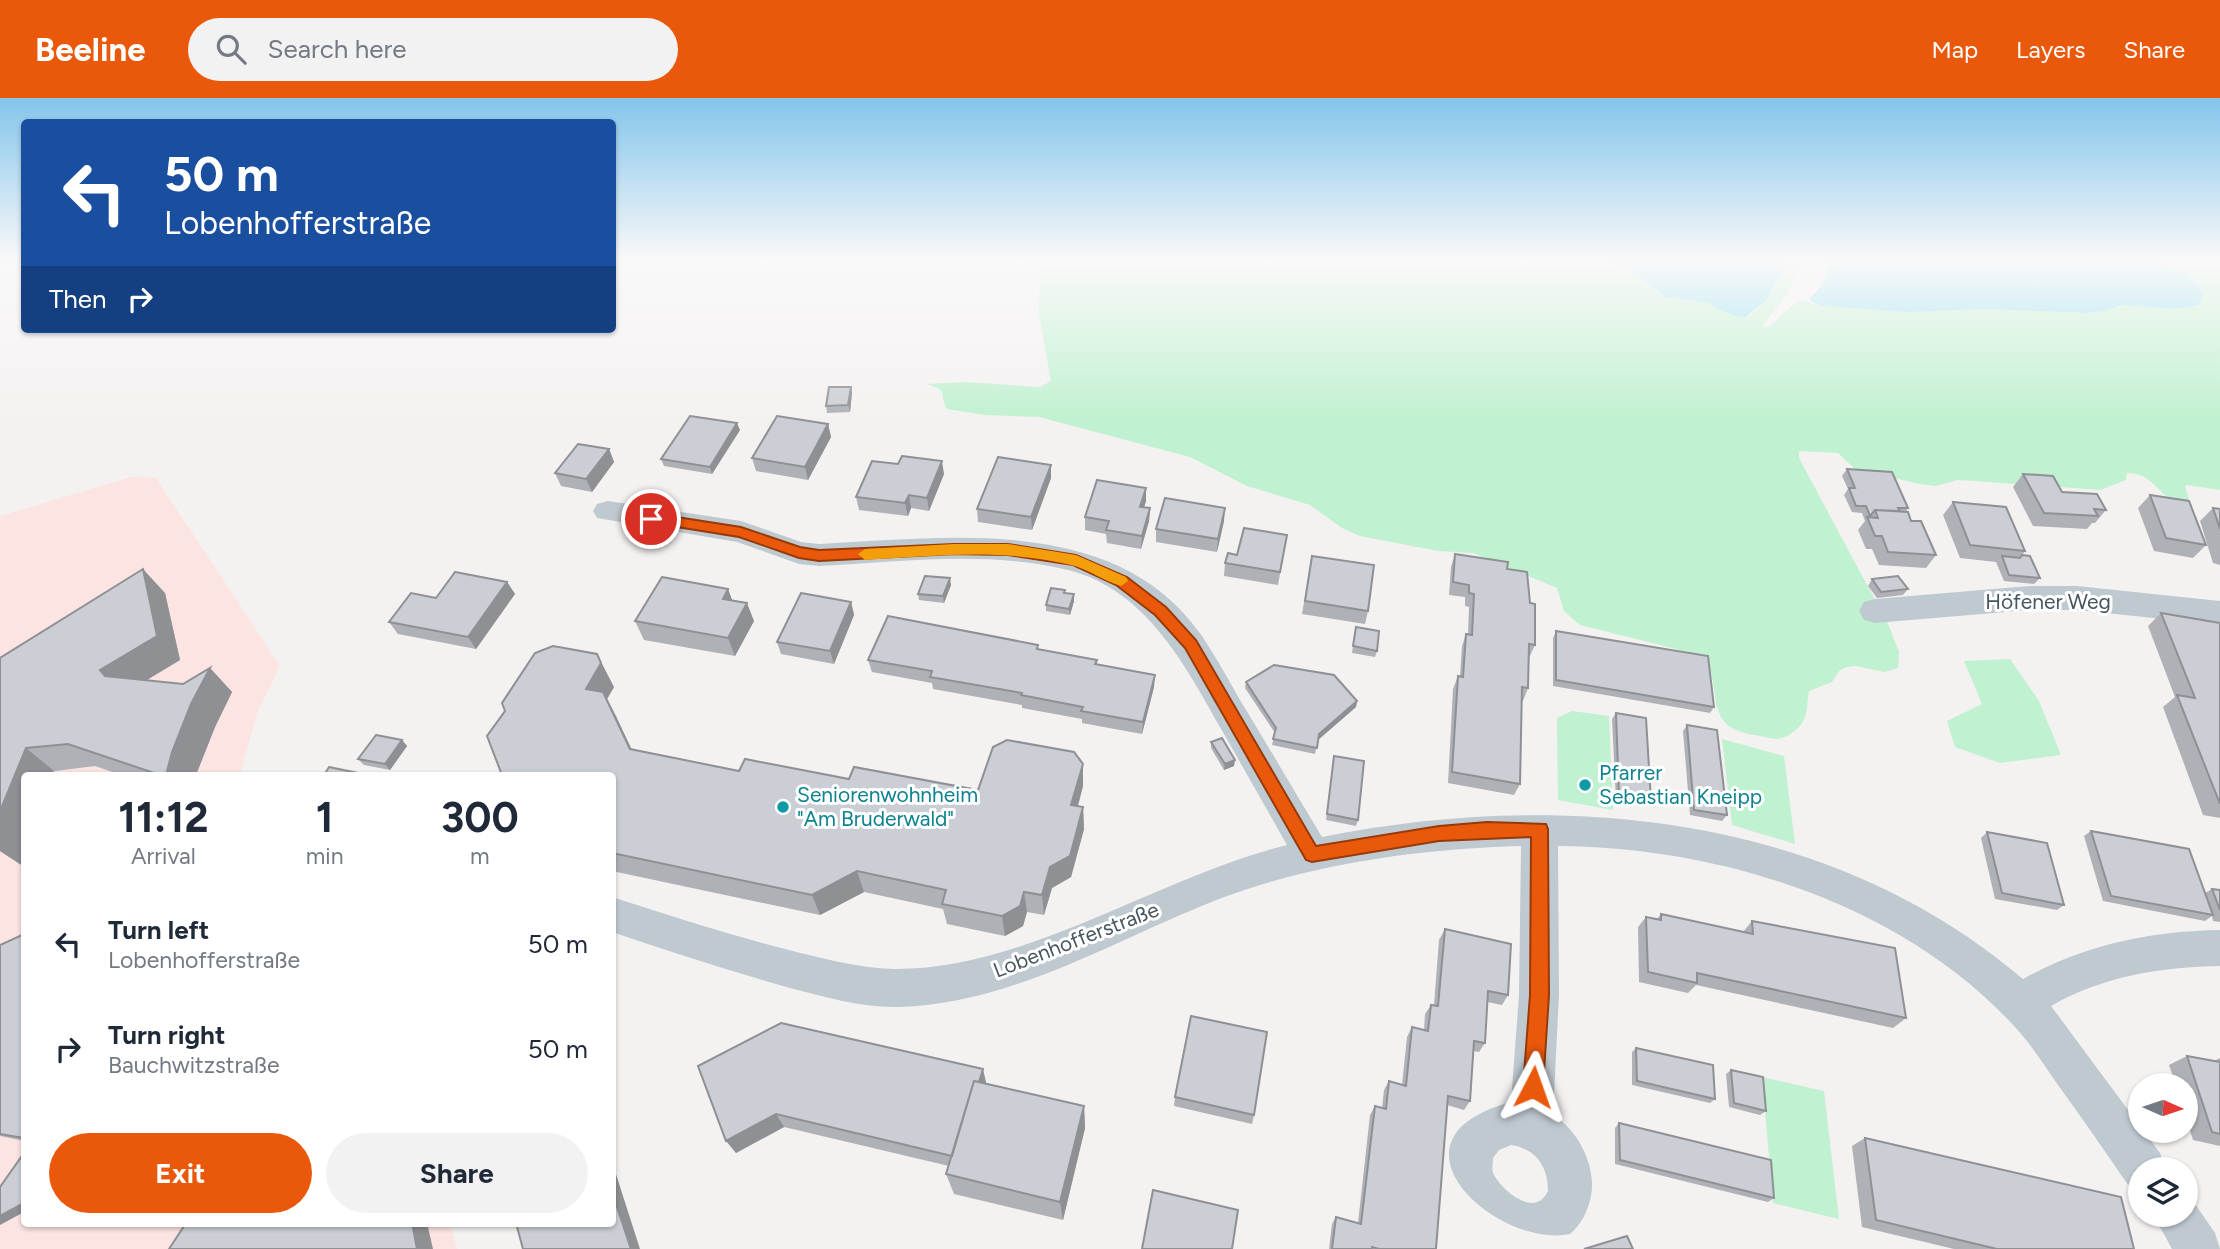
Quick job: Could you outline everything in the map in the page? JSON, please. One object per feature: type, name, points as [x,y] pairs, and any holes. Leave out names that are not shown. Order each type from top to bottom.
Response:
[{"type":"street","points":[[608,511],[741,532],[799,553],[819,555],[954,549],[1008,550],[1076,560],[1122,581],[1161,611],[1190,644],[1312,854]]},
{"type":"street","name":"Höfener Weg","points":[[1875,611],[2029,598],[2077,598],[2220,613]]},
{"type":"street","name":"Lobenhofferstraße","points":[[616,915],[729,953],[850,985],[910,987],[981,977],[1102,933],[1210,884],[1312,854],[1439,833],[1487,829],[1625,834],[1698,845],[1791,869],[1858,893],[1890,910],[1978,967],[2020,1002],[2136,1157]]},
{"type":"street","points":[[1531,1127],[1539,995],[1540,829]]},
{"type":"street","points":[[2020,1002],[2078,971],[2121,957],[2180,947],[2220,948]]},
{"type":"street","points":[[2184,1227],[2199,1249]]},
{"type":"shaded area","points":[[131,477],[156,478],[280,666],[257,713],[241,772],[21,772],[21,1227],[451,1227],[457,1249],[0,1249],[0,516]]},
{"type":"green space","points":[[1039,315],[1771,315],[1762,327],[1767,327],[1781,315],[2220,315],[2220,490],[2187,485],[2185,487],[2189,500],[2187,503],[2178,502],[2170,499],[2146,478],[2127,473],[2126,480],[2100,490],[1957,480],[1936,486],[1855,469],[1838,453],[1799,451],[1799,458],[1889,626],[1899,652],[1898,668],[1884,672],[1856,666],[1839,671],[1832,682],[1809,691],[1807,710],[1797,729],[1787,736],[1775,739],[1736,730],[1724,721],[1716,703],[1711,671],[1700,655],[1580,625],[1564,611],[1557,588],[1473,553],[1438,551],[1360,536],[1342,528],[1310,505],[1247,486],[1190,457],[1039,417],[985,415],[947,409],[941,390],[926,384],[965,382],[1040,387],[1051,381]]},
{"type":"green space","points":[[2010,659],[2039,701],[2061,755],[2000,763],[1955,747],[1947,721],[1982,704],[1964,661]]},
{"type":"green space","points":[[1572,711],[1609,716],[1613,810],[1558,800],[1557,718]]},
{"type":"green space","points":[[1722,739],[1784,756],[1795,844],[1732,825]]},
{"type":"green space","points":[[1762,1077],[1824,1091],[1839,1219],[1773,1203]]},
{"type":"building","points":[[829,387],[851,387],[848,405],[826,406]]},
{"type":"building","points":[[690,416],[737,423],[710,467],[661,459]]},
{"type":"building","points":[[777,416],[828,424],[805,467],[752,458]]},
{"type":"building","points":[[578,444],[609,449],[586,479],[555,473]]},
{"type":"building","points":[[902,456],[942,461],[927,498],[909,495],[905,503],[856,497],[872,461],[898,464]]},
{"type":"building","points":[[998,457],[1051,465],[1031,517],[977,509]]},
{"type":"building","points":[[1847,469],[1892,472],[1908,508],[1898,508],[1900,511],[1875,510],[1870,516],[1866,506],[1856,506],[1849,488],[1855,488]]},
{"type":"building","points":[[2023,474],[2053,476],[2062,492],[2097,494],[2106,510],[2094,509],[2098,516],[2044,513]]},
{"type":"building","points":[[1097,480],[1146,488],[1140,507],[1150,508],[1142,536],[1106,530],[1109,521],[1085,517]]},
{"type":"building","points":[[2150,495],[2189,501],[2206,545],[2166,538]]},
{"type":"building","points":[[1165,498],[1225,508],[1218,539],[1156,529]]},
{"type":"building","points":[[1953,502],[2006,507],[2025,551],[1970,545]]},
{"type":"building","points":[[2213,508],[2220,509],[2220,529]]},
{"type":"building","points":[[1875,510],[1908,512],[1911,521],[1921,521],[1936,555],[1888,552],[1882,536],[1875,536],[1867,517],[1878,518]]},
{"type":"building","points":[[1244,528],[1287,535],[1280,572],[1225,563],[1228,553],[1237,555]]},
{"type":"building","points":[[1455,554],[1508,562],[1507,569],[1527,572],[1530,603],[1535,604],[1535,645],[1529,644],[1528,688],[1522,687],[1520,784],[1452,772],[1458,676],[1463,677],[1466,634],[1472,635],[1474,594],[1469,593],[1469,585],[1453,582]]},
{"type":"building","points":[[2022,555],[2030,556],[2040,578],[2009,575],[2002,556],[2020,558]]},
{"type":"building","points":[[1312,556],[1374,565],[1368,611],[1305,601]]},
{"type":"building","points":[[143,569],[157,636],[100,670],[105,676],[183,684],[210,668],[191,704],[167,772],[151,772],[68,744],[26,748],[0,811],[0,658]]},
{"type":"building","points":[[455,572],[507,582],[468,637],[389,622],[411,593],[436,598]]},
{"type":"building","points":[[925,576],[950,578],[943,596],[918,594]]},
{"type":"building","points":[[1898,576],[1908,589],[1881,592],[1872,579]]},
{"type":"building","points":[[662,577],[728,589],[723,599],[747,603],[728,638],[635,621]]},
{"type":"building","points":[[1051,588],[1074,594],[1069,609],[1046,605]]},
{"type":"building","points":[[801,593],[851,602],[830,651],[777,642]]},
{"type":"building","points":[[2161,613],[2220,623],[2220,804],[2177,695],[2195,698]]},
{"type":"building","points":[[888,616],[1038,645],[1037,649],[1097,660],[1095,664],[1155,675],[1143,722],[1081,711],[1083,707],[1021,695],[1022,693],[930,677],[932,671],[868,660]]},
{"type":"building","points":[[1356,627],[1379,631],[1377,651],[1353,646]]},
{"type":"building","points":[[1556,631],[1708,656],[1714,707],[1556,680]]},
{"type":"building","name":"Seniorenwohnheim \"Am Bruderwald\"","points":[[553,646],[597,654],[601,663],[586,689],[603,692],[630,749],[739,771],[745,759],[849,779],[854,767],[978,790],[993,747],[1007,740],[1074,752],[1083,764],[1071,805],[1083,807],[1070,856],[1050,867],[1042,895],[1024,892],[1020,906],[1002,916],[942,904],[946,890],[857,871],[812,895],[616,854],[616,772],[501,772],[487,736],[505,711],[502,703],[535,653]]},
{"type":"building","points":[[1274,665],[1334,675],[1357,701],[1319,734],[1317,748],[1273,739],[1276,728],[1246,682]]},
{"type":"building","points":[[1616,713],[1646,718],[1651,801],[1619,795]]},
{"type":"building","points":[[1687,725],[1717,730],[1727,815],[1694,810]]},
{"type":"building","points":[[376,735],[402,740],[385,764],[358,759]]},
{"type":"building","points":[[1222,738],[1235,760],[1225,764],[1211,742]]},
{"type":"building","points":[[1334,756],[1364,761],[1358,820],[1327,814]]},
{"type":"building","points":[[329,767],[353,772],[326,772]]},
{"type":"building","points":[[2091,831],[2189,849],[2213,915],[2111,896]]},
{"type":"building","points":[[1987,832],[2047,843],[2064,905],[2002,893]]},
{"type":"building","points":[[2212,889],[2220,890],[2220,910]]},
{"type":"building","points":[[1661,914],[1753,934],[1752,921],[1895,948],[1906,1018],[1697,973],[1697,983],[1648,972],[1646,917],[1661,920]]},
{"type":"building","points":[[1445,929],[1511,944],[1508,995],[1488,991],[1485,1043],[1474,1041],[1470,1101],[1448,1096],[1436,1249],[1332,1249],[1336,1217],[1361,1224],[1375,1106],[1386,1109],[1389,1081],[1406,1086],[1412,1027],[1428,1031],[1431,1005],[1438,1006]]},
{"type":"building","points":[[21,935],[21,1138],[0,1134],[0,945]]},
{"type":"building","points":[[1191,1016],[1267,1032],[1254,1115],[1175,1097]]},
{"type":"building","points":[[781,1023],[983,1069],[979,1082],[974,1081],[952,1156],[776,1114],[726,1141],[698,1066]]},
{"type":"building","points":[[1636,1048],[1713,1065],[1715,1099],[1637,1081]]},
{"type":"building","points":[[2187,1056],[2220,1062],[2220,1134],[2212,1132],[2198,1089],[2198,1073],[2193,1073]]},
{"type":"building","points":[[1731,1070],[1763,1077],[1766,1111],[1734,1103]]},
{"type":"building","points":[[974,1081],[1084,1106],[1060,1202],[946,1174]]},
{"type":"building","points":[[1619,1123],[1771,1160],[1774,1198],[1620,1160]]},
{"type":"building","points":[[1865,1138],[2121,1197],[2134,1249],[1997,1249],[1876,1220]]},
{"type":"building","points":[[21,1157],[21,1205],[0,1216],[0,1187]]},
{"type":"building","points":[[1153,1190],[1238,1210],[1232,1249],[1142,1249]]},
{"type":"building","points":[[616,1204],[631,1249],[523,1249],[517,1227],[616,1227]]},
{"type":"building","points":[[183,1227],[413,1227],[417,1249],[169,1249]]},
{"type":"building","points":[[1627,1236],[1633,1249],[1584,1249]]},
{"type":"slow traffic","points":[[865,554],[954,549],[1008,550],[1076,560],[1121,581]]},
{"type":"place","name":"Pfarrer Sebastian Kneipp","points":[[1585,785]]},
{"type":"place","name":"Seniorenwohnheim \"Am Bruderwald\"","points":[[783,807]]},
{"type":"route","points":[[651,519],[741,532],[799,553],[819,555],[954,549],[1008,550],[1076,560],[1122,581],[1161,611],[1190,644],[1312,854],[1439,833],[1540,829],[1539,995],[1533,1087]]}]
